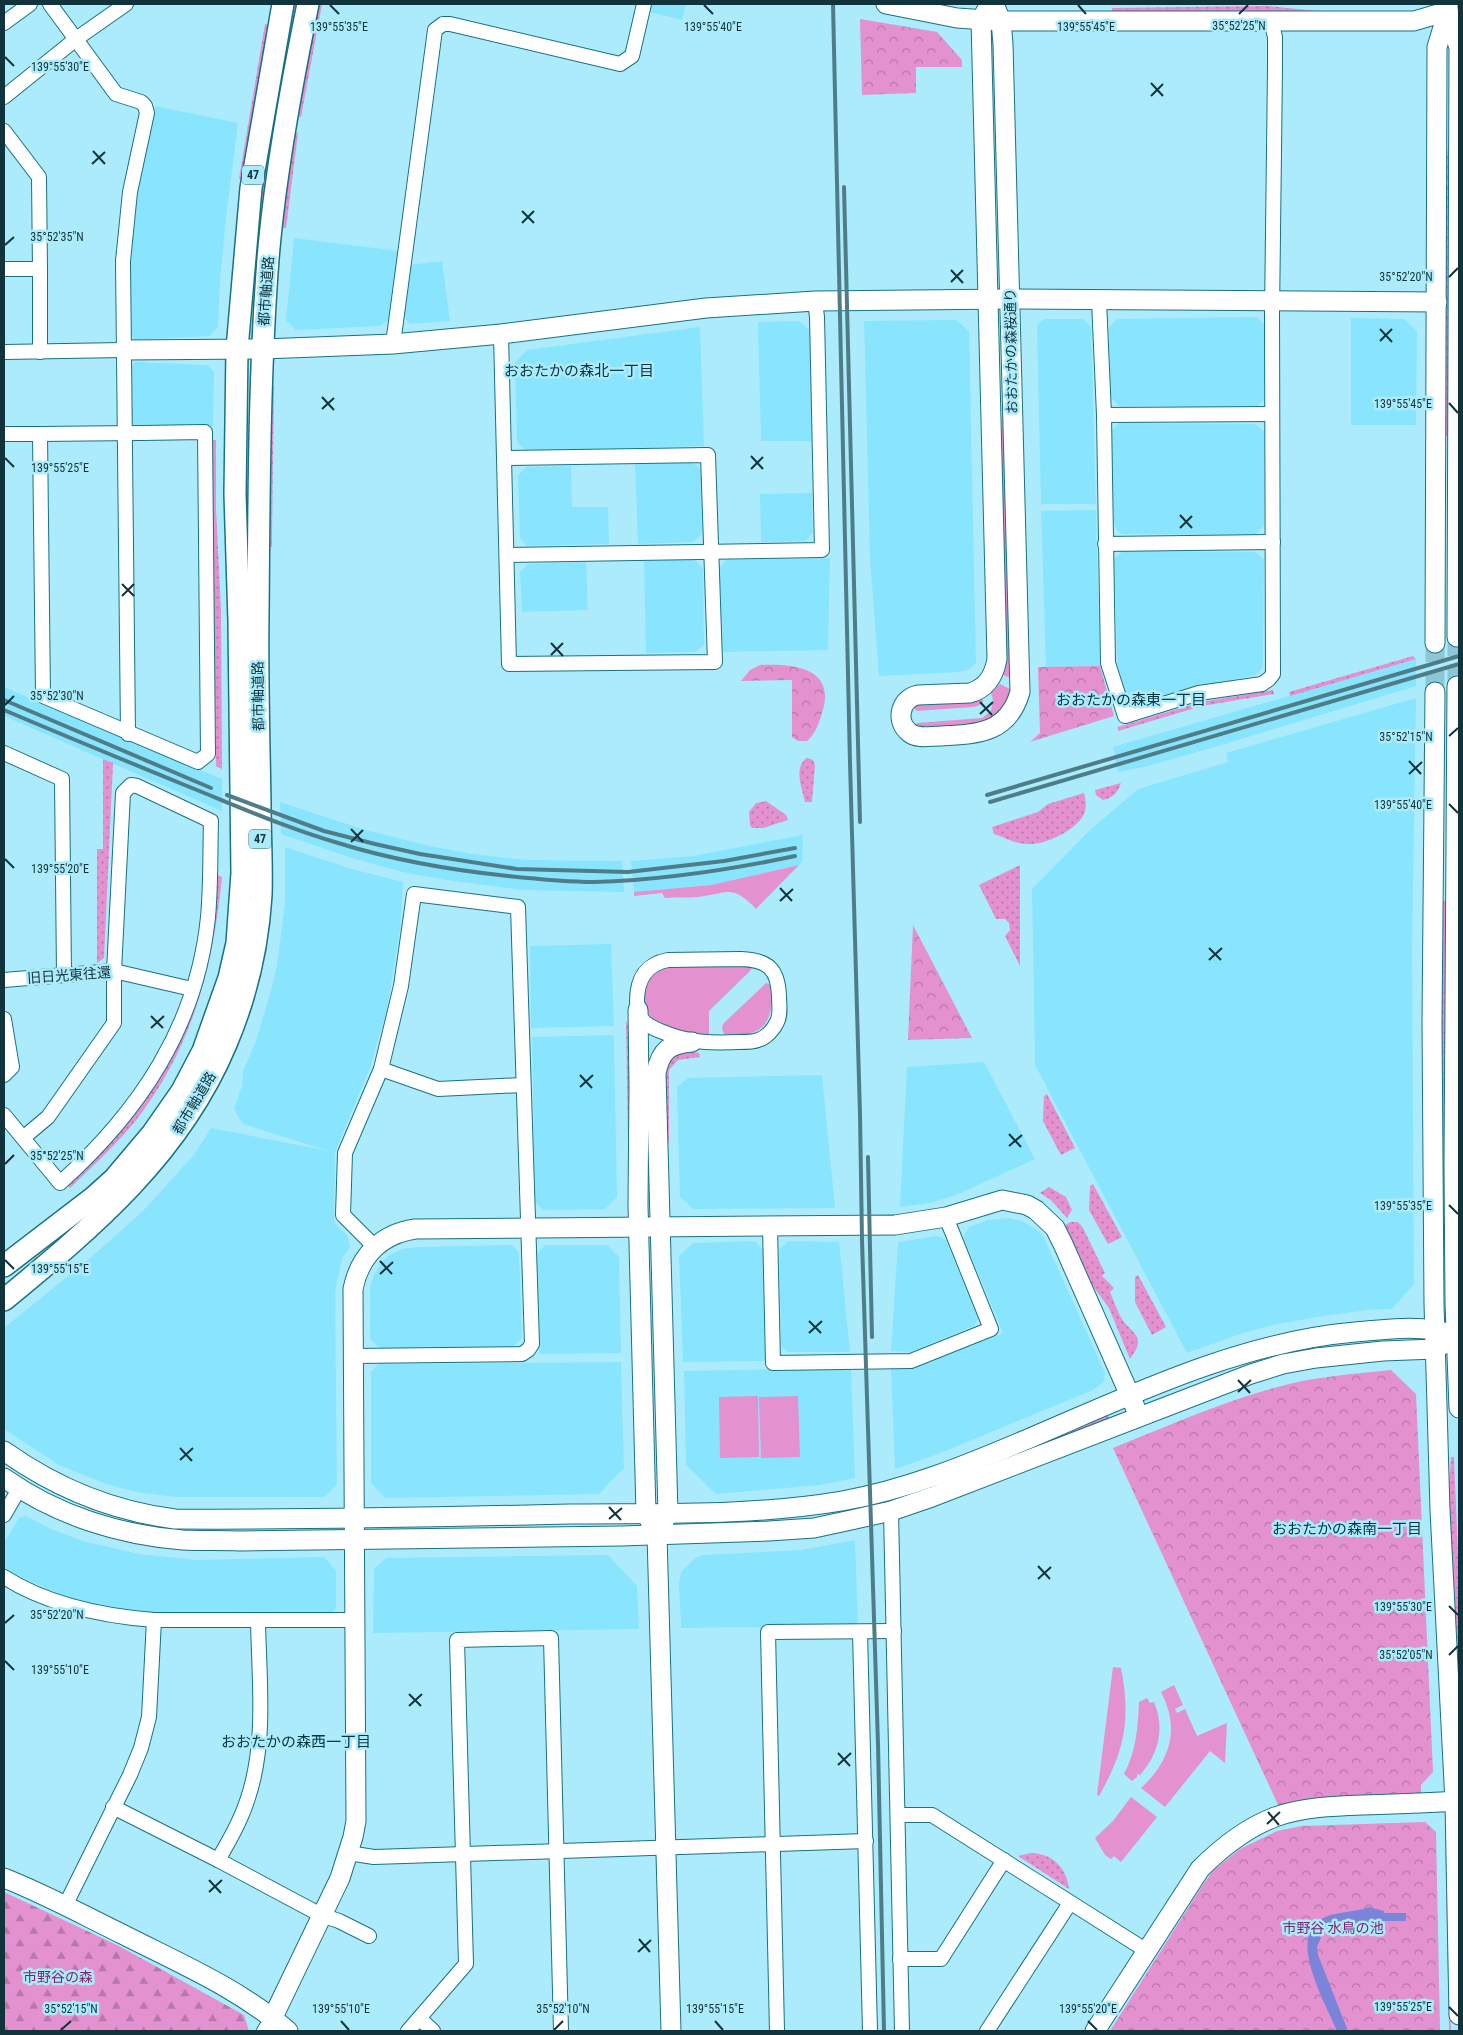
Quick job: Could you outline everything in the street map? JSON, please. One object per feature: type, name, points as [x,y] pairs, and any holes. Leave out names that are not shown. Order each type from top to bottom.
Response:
[{"type":"main road","name":"都市軸道路","points":[[4,1266],[100,1191],[134,1157],[152,1134],[177,1099],[203,1051],[229,978],[237,943],[242,873],[240,621],[235,494],[237,349],[252,188],[283,4]]},
{"type":"main road","name":"都市軸道路","points":[[4,1300],[94,1222],[133,1185],[182,1126],[228,1041],[245,989],[256,944],[260,895],[258,617],[263,350],[268,255],[289,106],[308,4]]},
{"type":"street","points":[[4,23],[30,4]]},
{"type":"street","points":[[50,4],[116,94],[141,102],[145,106],[147,113],[130,192],[123,262],[128,734]]},
{"type":"street","points":[[4,96],[126,4]]},
{"type":"street","points":[[393,344],[435,30],[442,24],[450,24],[620,64],[632,56],[644,4]]},
{"type":"street","points":[[886,4],[957,18],[988,9],[1001,21],[1414,21],[1452,9]]},
{"type":"street","points":[[1424,4],[1452,9]]},
{"type":"street","name":"おおたかの森桜通り","points":[[988,9],[989,300],[997,659],[993,676],[988,682]]},
{"type":"street","points":[[1435,643],[1437,47],[1452,9]]},
{"type":"street","points":[[1452,9],[1459,48],[1457,637]]},
{"type":"street","name":"おおたかの森桜通り","points":[[1001,21],[1020,678],[1018,700]]},
{"type":"street","points":[[1099,300],[1104,415],[1108,663],[1125,716],[1199,693],[1262,684],[1270,679],[1273,674],[1272,414],[1275,68],[1274,37],[1271,21]]},
{"type":"street","points":[[4,130],[39,177],[40,352]]},
{"type":"street","points":[[4,269],[40,269]]},
{"type":"street","points":[[4,352],[263,350],[393,344],[501,334],[706,308],[815,302],[1099,300],[1437,302]]},
{"type":"street","points":[[507,555],[822,550],[817,316],[815,302]]},
{"type":"street","points":[[501,334],[509,664],[715,662],[708,456],[505,458]]},
{"type":"street","points":[[1104,415],[1272,414]]},
{"type":"street","points":[[4,434],[205,432],[208,754],[198,762],[128,734],[43,696],[40,434]]},
{"type":"street","points":[[1106,544],[1273,542]]},
{"type":"street","points":[[1001,681],[1011,685],[1018,700],[1006,718],[988,731],[921,736],[909,732],[902,723],[902,706],[912,696],[970,693],[983,688],[988,682],[1001,681]]},
{"type":"street","points":[[1457,686],[1454,1068],[1459,1408]]},
{"type":"street","points":[[1436,692],[1432,1022],[1435,1349],[1440,1510],[1457,1801],[1459,2014]]},
{"type":"street","points":[[4,753],[62,779],[64,974]]},
{"type":"street","points":[[4,1115],[60,1183],[106,1140],[140,1096],[170,1047],[192,989],[208,917],[211,821],[137,786],[131,785],[123,793],[114,971],[114,1023],[48,1117],[23,1138]]},
{"type":"street","points":[[354,1356],[522,1354],[532,1344],[518,907],[414,894],[401,986],[381,1069],[344,1153],[343,1215],[374,1246]]},
{"type":"street","points":[[657,1535],[668,1512],[656,1073],[661,1056],[666,1050],[675,1045],[692,1042],[752,1041],[765,1036],[774,1027],[779,1017],[778,983],[773,971],[762,962],[756,960],[668,960],[659,962],[646,970],[640,980],[637,991],[639,1227],[646,1513],[657,1535],[671,2031]]},
{"type":"street","name":"旧日光東往還","points":[[4,980],[114,971],[192,989]]},
{"type":"street","points":[[638,1010],[642,1019],[648,1025],[692,1042]]},
{"type":"street","points":[[4,1019],[12,1068],[4,1075]]},
{"type":"street","points":[[381,1069],[438,1089],[523,1085]]},
{"type":"street","points":[[268,2024],[340,1878],[356,1821],[353,1289],[359,1269],[374,1246],[402,1231],[416,1229],[895,1225],[946,1217],[1002,1200],[1027,1205],[1055,1228],[1064,1244],[1139,1416]]},
{"type":"street","points":[[770,1227],[773,1362],[911,1361],[991,1329],[946,1217]]},
{"type":"street","points":[[4,1451],[68,1490],[101,1503],[145,1515],[184,1519],[646,1513],[780,1509],[844,1500],[898,1488],[977,1460],[1130,1395],[1219,1362],[1273,1346],[1334,1334],[1388,1330],[1435,1330],[1458,1337]]},
{"type":"street","points":[[4,1478],[19,1489],[54,1508],[81,1519],[155,1536],[182,1540],[355,1540],[726,1534],[814,1528],[891,1511],[968,1484],[1231,1380],[1283,1364],[1350,1354],[1435,1349],[1458,1337]]},
{"type":"street","points":[[4,1515],[19,1489]]},
{"type":"street","points":[[891,1511],[902,2031]]},
{"type":"street","points":[[4,1577],[49,1598],[99,1613],[154,1620],[356,1620]]},
{"type":"street","points":[[65,1906],[130,1775],[141,1748],[148,1717],[154,1620]]},
{"type":"street","points":[[218,1860],[247,1800],[256,1767],[259,1727],[258,1621]]},
{"type":"street","points":[[777,2031],[768,1632],[894,1631]]},
{"type":"street","points":[[860,1632],[870,2031]]},
{"type":"street","points":[[408,2031],[466,1964],[457,1640],[551,1638],[561,2031]]},
{"type":"street","points":[[1095,2031],[1200,1869],[1229,1843],[1260,1824],[1294,1811],[1457,1801]]},
{"type":"street","points":[[113,1807],[321,1915],[339,1921],[369,1936]]},
{"type":"street","points":[[898,1815],[932,1815],[1147,1951]]},
{"type":"street","points":[[348,1853],[374,1857],[772,1846],[866,1841]]},
{"type":"street","points":[[900,1959],[941,1958],[1004,1860]]},
{"type":"street","points":[[4,1878],[204,1975],[268,2024],[288,2031]]},
{"type":"street","points":[[988,2031],[1070,1903]]},
{"type":"street","points":[[420,2019],[433,2031]]},
{"type":"shaded area","points":[[651,4],[686,4],[682,20],[649,12]]},
{"type":"shaded area","points":[[155,106],[238,123],[226,217],[218,327],[209,336],[135,340],[131,335],[130,264],[137,192]]},
{"type":"shaded area","points":[[294,238],[398,251],[389,319],[380,326],[296,330],[286,320]]},
{"type":"shaded area","points":[[442,261],[450,321],[410,324],[402,315],[409,265]]},
{"type":"shaded area","points":[[1257,317],[1266,327],[1264,400],[1256,407],[1119,406],[1110,397],[1109,327],[1117,319]]},
{"type":"shaded area","points":[[1351,318],[1404,319],[1417,331],[1416,425],[1351,425]]},
{"type":"shaded area","points":[[1044,319],[1083,319],[1091,327],[1096,504],[1041,504],[1037,325]]},
{"type":"shaded area","points":[[956,320],[969,331],[976,663],[968,670],[957,672],[879,676],[870,559],[864,321]]},
{"type":"shaded area","points":[[799,321],[810,330],[812,441],[761,441],[758,322]]},
{"type":"shaded area","points":[[700,327],[704,446],[526,451],[517,442],[515,363],[527,350]]},
{"type":"shaded area","points":[[135,362],[207,365],[214,372],[213,426],[136,427],[131,422],[131,366]]},
{"type":"shaded area","points":[[1119,423],[1256,424],[1264,432],[1264,526],[1255,535],[1121,534],[1114,526],[1111,432]]},
{"type":"shaded area","points":[[692,462],[701,470],[702,534],[693,542],[638,544],[635,464]]},
{"type":"shaded area","points":[[571,466],[572,507],[608,507],[609,544],[527,546],[520,538],[518,475],[526,467]]},
{"type":"shaded area","points":[[812,493],[813,533],[805,541],[761,542],[760,494]]},
{"type":"shaded area","points":[[1096,510],[1100,666],[1046,667],[1041,511]]},
{"type":"shaded area","points":[[1123,551],[1256,552],[1264,560],[1263,667],[1256,675],[1198,686],[1137,704],[1127,698],[1117,663],[1114,559]]},
{"type":"shaded area","points":[[830,558],[828,650],[720,652],[719,569],[726,560]]},
{"type":"shaded area","points":[[694,559],[703,568],[704,645],[696,652],[646,653],[644,561]]},
{"type":"shaded area","points":[[586,562],[588,610],[522,612],[520,572],[528,564]]},
{"type":"shaded area","points":[[1416,659],[1416,686],[1215,747],[1144,767],[1118,772],[1113,747]]},
{"type":"shaded area","points":[[4,687],[222,779],[222,811],[4,716]]},
{"type":"shaded area","points":[[1416,698],[1412,949],[1414,1284],[1392,1309],[1329,1315],[1278,1324],[1243,1333],[1187,1353],[1035,1065],[1032,889],[1089,831],[1138,789],[1228,762],[1226,753]]},
{"type":"shaded area","points":[[280,802],[362,829],[430,846],[472,854],[527,860],[622,861],[624,892],[524,890],[446,880],[403,872],[352,858],[281,834]]},
{"type":"shaded area","points":[[803,835],[802,862],[799,865],[711,885],[634,892],[631,861],[693,856]]},
{"type":"shaded area","points":[[285,847],[352,869],[403,882],[400,930],[387,1009],[370,1068],[335,1152],[334,1222],[348,1237],[350,1247],[342,1259],[335,1292],[337,1484],[325,1497],[174,1497],[136,1492],[106,1484],[59,1465],[4,1429],[4,1328],[89,1259],[142,1212],[194,1155],[211,1128],[329,1151],[243,1124],[234,1109],[242,1086],[243,1071],[255,1044],[277,965],[285,904]]},
{"type":"shaded area","points":[[611,944],[614,1026],[531,1028],[530,946]]},
{"type":"shaded area","points":[[614,1035],[617,1197],[605,1209],[543,1210],[535,1202],[532,1037]]},
{"type":"shaded area","points":[[984,1062],[1035,1159],[956,1195],[930,1203],[900,1207],[907,1067]]},
{"type":"shaded area","points":[[822,1075],[835,1208],[693,1209],[680,1197],[677,1087],[688,1078]]},
{"type":"shaded area","points":[[1008,1218],[1022,1221],[1043,1236],[1105,1373],[1104,1382],[1093,1390],[938,1454],[895,1469],[891,1368],[912,1369],[1003,1333],[963,1237],[969,1227],[988,1220]]},
{"type":"shaded area","points":[[937,1236],[946,1240],[978,1319],[974,1326],[910,1352],[891,1351],[898,1242]]},
{"type":"shaded area","points":[[755,1241],[763,1250],[765,1361],[683,1362],[679,1256],[693,1243]]},
{"type":"shaded area","points":[[788,1241],[839,1242],[850,1352],[788,1352],[781,1346],[779,1250]]},
{"type":"shaded area","points":[[512,1245],[519,1253],[522,1338],[513,1347],[379,1348],[370,1339],[370,1287],[381,1263],[389,1255],[402,1249],[418,1247]]},
{"type":"shaded area","points":[[545,1245],[607,1245],[619,1257],[621,1353],[539,1354],[536,1255]]},
{"type":"shaded area","points":[[621,1362],[624,1468],[599,1494],[385,1498],[371,1483],[371,1372],[379,1364]]},
{"type":"shaded area","points":[[851,1368],[855,1478],[820,1485],[716,1494],[686,1465],[684,1371]]},
{"type":"shaded area","points":[[26,1516],[51,1529],[83,1541],[139,1554],[196,1560],[324,1557],[336,1571],[336,1607],[332,1613],[167,1614],[127,1612],[95,1605],[58,1594],[4,1569],[4,1543],[19,1518]]},
{"type":"shaded area","points":[[855,1540],[858,1626],[681,1628],[679,1583],[681,1572],[694,1559],[703,1555],[801,1550]]},
{"type":"shaded area","points":[[608,1555],[637,1586],[639,1629],[373,1633],[374,1569],[386,1558]]},
{"type":"shaded area","points":[[1369,1907],[1384,1911],[1384,1913],[1406,1913],[1406,1921],[1384,1921],[1384,1927],[1342,1923],[1324,1930],[1317,1947],[1318,1955],[1348,2031],[1337,2031],[1312,1973],[1308,1956],[1308,1941],[1312,1928],[1321,1919]]},
{"type":"green space","points":[[291,4],[300,4],[269,185],[255,247],[256,223]]},
{"type":"green space","points":[[318,4],[322,4],[301,117],[297,116]]},
{"type":"green space","points":[[1268,6],[1328,12],[1158,16],[1112,11],[1112,8]]},
{"type":"green space","points":[[860,19],[937,32],[962,60],[962,67],[916,67],[916,93],[862,95]]},
{"type":"green space","points":[[265,24],[268,25],[243,179],[239,179]]},
{"type":"green space","points":[[1451,118],[1451,436],[1444,436],[1444,186]]},
{"type":"green space","points":[[294,132],[298,133],[286,228],[281,228]]},
{"type":"green space","points":[[274,386],[272,547],[269,547],[269,387]]},
{"type":"green space","points":[[1004,400],[1011,678],[1003,675],[999,458]]},
{"type":"green space","points":[[212,440],[216,440],[216,509],[221,610],[222,769],[216,766]]},
{"type":"green space","points":[[1413,656],[1416,659],[1290,696],[1289,692]]},
{"type":"green space","points":[[760,665],[799,667],[809,671],[818,678],[823,686],[825,698],[821,717],[814,732],[807,741],[798,741],[792,737],[792,680],[741,681],[750,670]]},
{"type":"green space","points":[[1100,666],[1114,716],[1030,742],[1040,733],[1038,667]]},
{"type":"green space","points":[[1000,684],[1010,689],[1009,699],[996,715],[987,720],[925,730],[915,726],[917,723],[982,718],[991,711],[993,699],[991,693]]},
{"type":"green space","points":[[1273,690],[1274,694],[1202,706],[1118,731],[1118,727],[1201,702]]},
{"type":"green space","points":[[983,699],[983,702],[978,706],[973,707],[917,711],[914,708],[915,704],[966,703]]},
{"type":"green space","points":[[807,758],[813,760],[815,765],[812,802],[805,802],[799,772],[800,767]]},
{"type":"green space","points":[[103,759],[113,763],[104,958],[97,963],[97,849],[103,849]]},
{"type":"green space","points":[[1121,783],[1117,792],[1110,798],[1103,800],[1096,795],[1095,790]]},
{"type":"green space","points":[[1084,793],[1085,811],[1079,822],[1066,832],[1050,840],[1035,844],[1023,844],[994,834],[992,827],[1038,812],[1048,804]]},
{"type":"green space","points":[[766,801],[786,815],[788,820],[763,828],[752,828],[749,812],[756,803]]},
{"type":"green space","points":[[799,865],[756,909],[740,896],[728,892],[694,897],[665,898],[662,893],[634,896],[634,892],[711,885]]},
{"type":"green space","points":[[1020,865],[1020,966],[1005,936],[1010,930],[1009,923],[1005,919],[996,919],[979,885]]},
{"type":"green space","points":[[217,875],[222,877],[213,943],[206,974],[186,1034],[173,1063],[137,1119],[113,1146],[70,1188],[68,1185],[105,1148],[139,1108],[168,1065],[180,1041],[196,996],[212,919]]},
{"type":"green space","points":[[1441,901],[1447,901],[1446,1162],[1442,1222]]},
{"type":"green space","points":[[913,925],[972,1038],[908,1040]]},
{"type":"green space","points":[[750,965],[751,970],[709,1011],[709,1036],[672,1030],[663,1026],[655,1022],[645,1006],[644,985],[654,972],[662,968]]},
{"type":"green space","points":[[766,983],[771,985],[772,1002],[769,1017],[765,1023],[760,1029],[753,1032],[734,1035],[724,1034],[723,1024]]},
{"type":"green space","points":[[626,1021],[634,1040],[632,1142],[628,1142]]},
{"type":"green space","points":[[688,1049],[699,1053],[700,1057],[678,1060],[669,1070],[669,1143],[667,1143],[663,1073],[667,1057]]},
{"type":"green space","points":[[1047,1094],[1075,1148],[1061,1155],[1043,1121],[1044,1096]]},
{"type":"green space","points":[[1093,1184],[1122,1237],[1108,1244],[1089,1210],[1090,1186]]},
{"type":"green space","points":[[1049,1187],[1066,1197],[1072,1210],[1067,1218],[1051,1200],[1040,1193]]},
{"type":"green space","points":[[1071,1222],[1078,1222],[1083,1228],[1105,1273],[1102,1276],[1114,1288],[1110,1292],[1120,1315],[1138,1338],[1135,1352],[1130,1359],[1109,1308],[1090,1282],[1063,1226]]},
{"type":"green space","points":[[1138,1275],[1166,1327],[1152,1335],[1135,1302],[1135,1277]]},
{"type":"green space","points":[[1391,1370],[1416,1394],[1433,1772],[1421,1785],[1421,1793],[1313,1798],[1279,1807],[1113,1448],[1213,1408],[1288,1384]]},
{"type":"green space","points":[[758,1396],[759,1457],[720,1458],[719,1397]]},
{"type":"green space","points":[[798,1396],[800,1457],[761,1458],[759,1397]]},
{"type":"green space","points":[[1107,1413],[1110,1421],[959,1480],[866,1508],[809,1515]]},
{"type":"green space","points":[[1451,1457],[1454,1457],[1459,1580],[1458,1702],[1448,1507]]},
{"type":"green space","points":[[1113,1667],[1121,1668],[1124,1686],[1124,1734],[1115,1764],[1099,1796],[1097,1795]]},
{"type":"green space","points":[[1174,1685],[1183,1705],[1175,1709],[1177,1713],[1185,1709],[1197,1736],[1227,1723],[1225,1763],[1210,1751],[1165,1807],[1141,1788],[1151,1778],[1166,1755],[1171,1731],[1170,1718],[1161,1692]]},
{"type":"green space","points":[[1147,1698],[1150,1703],[1154,1702],[1157,1712],[1159,1721],[1158,1740],[1156,1750],[1147,1767],[1140,1775],[1137,1774],[1137,1777],[1132,1781],[1124,1774],[1134,1748],[1139,1702]]},
{"type":"green space","points":[[1131,1797],[1157,1817],[1121,1862],[1114,1856],[1111,1859],[1105,1855],[1095,1838],[1113,1821]]},
{"type":"green space","name":"市野谷 水鳥の池","points":[[1425,1822],[1436,1832],[1440,2031],[1110,2031],[1204,1883],[1214,1870],[1240,1849],[1277,1831],[1302,1826]]},
{"type":"green space","points":[[1445,1832],[1447,1832],[1451,2031],[1449,2031]]},
{"type":"green space","points":[[1031,1853],[1046,1856],[1057,1863],[1065,1874],[1069,1889],[1018,1856]]},
{"type":"green space","name":"市野谷の森","points":[[4,1892],[119,1946],[244,2015],[249,2031],[4,2031]]},
{"type":"tunnel","points":[[1457,637],[1457,686]]},
{"type":"tunnel","points":[[1435,643],[1435,692]]},
{"type":"railway","points":[[833,4],[862,1240],[878,1744],[884,2031]]},
{"type":"railway","points":[[844,187],[860,822]]},
{"type":"railway","points":[[987,795],[1459,656]]},
{"type":"railway","points":[[990,802],[1459,664]]},
{"type":"railway","points":[[4,700],[211,788]]},
{"type":"railway","points":[[4,710],[281,824],[359,849],[422,864],[508,876],[594,882],[695,874],[795,856]]},
{"type":"railway","points":[[227,795],[324,831],[420,854],[517,869],[628,872],[724,861],[795,848]]},
{"type":"railway","points":[[868,1157],[872,1337]]},
{"type":"district","name":"おおたかの森北一丁目","points":[[579,371]]},
{"type":"district","name":"おおたかの森東一丁目","points":[[1131,700]]},
{"type":"district","name":"おおたかの森南一丁目","points":[[1347,1529]]},
{"type":"district","name":"おおたかの森西一丁目","points":[[296,1742]]}]
